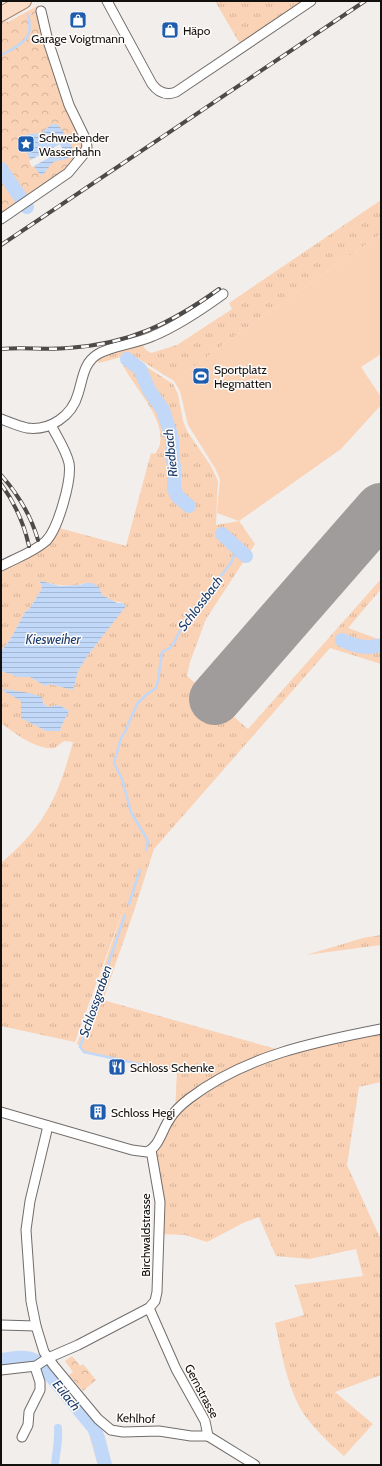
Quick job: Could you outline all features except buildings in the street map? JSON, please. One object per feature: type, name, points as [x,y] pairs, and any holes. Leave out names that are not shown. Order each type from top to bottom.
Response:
[{"type":"main road","points":[[1,3],[5,1]]},
{"type":"main road","points":[[1,14],[24,1]]},
{"type":"street","points":[[107,1],[152,84],[160,92],[170,94],[176,92],[311,1]]},
{"type":"street","points":[[1,219],[68,173],[85,152],[87,145],[68,105],[48,41],[41,11]]},
{"type":"street","points":[[1,419],[28,428],[37,428],[50,425],[63,417],[74,405],[85,369],[94,357],[107,350],[140,341],[171,328],[223,294]]},
{"type":"street","points":[[1,566],[44,543],[56,525],[69,480],[69,468],[67,457],[50,425]]},
{"type":"street","points":[[1,1112],[132,1150],[145,1152],[151,1150],[155,1146],[169,1120],[184,1103],[203,1089],[238,1069],[283,1051],[381,1028]]},
{"type":"street","points":[[22,1437],[28,1425],[30,1410],[40,1390],[42,1348],[30,1295],[26,1223],[48,1126]]},
{"type":"street","name":"Birchwaldstrasse","points":[[149,1308],[155,1301],[157,1292],[160,1202],[151,1150]]},
{"type":"street","points":[[1,1370],[41,1363],[149,1308]]},
{"type":"street","name":"Gernstrasse","points":[[149,1308],[176,1369],[205,1421],[208,1436],[254,1465]]},
{"type":"street","points":[[1,1325],[36,1326]]},
{"type":"street","name":"Kehlhof","points":[[41,1363],[104,1425],[111,1430],[123,1432],[149,1431],[208,1436]]},
{"type":"green space","points":[[215,1],[303,1],[240,44]]},
{"type":"green space","points":[[39,5],[83,142],[80,152],[61,172],[35,192],[1,214],[1,21],[8,22]]},
{"type":"green space","points":[[381,200],[381,234],[232,338],[174,381],[134,356],[129,355],[99,363],[94,356],[140,341],[146,350],[151,353],[177,345],[232,309],[229,303]]},
{"type":"green space","points":[[381,234],[381,354],[361,367],[381,397],[381,405],[341,449],[239,521],[217,513],[220,479],[215,468],[188,425],[180,391],[174,381],[232,338]]},
{"type":"green space","points":[[133,358],[173,384],[178,394],[183,421],[187,431],[211,466],[218,481],[216,525],[239,521],[255,544],[206,619],[190,662],[187,676],[248,729],[381,579],[381,589],[348,628],[381,640],[381,664],[330,648],[154,849],[103,1000],[283,1051],[381,1029],[381,1082],[359,1087],[347,1165],[381,1240],[381,1375],[335,1392],[373,1424],[344,1456],[313,1426],[299,1406],[287,1376],[275,1323],[304,1315],[295,1285],[363,1276],[356,1249],[309,1259],[276,1256],[259,1217],[243,1223],[207,1242],[185,1235],[158,1234],[151,1150],[175,1111],[177,1071],[84,1052],[80,1045],[77,1044],[127,899],[75,1042],[1,1026],[1,863],[29,836],[48,809],[62,779],[73,742],[64,741],[55,748],[41,747],[26,740],[1,723],[1,671],[19,677],[30,677],[45,686],[49,684],[73,689],[78,671],[88,655],[124,607],[124,603],[109,600],[85,583],[79,585],[63,585],[41,581],[39,582],[42,585],[41,590],[30,608],[25,612],[10,640],[1,651],[1,570],[26,558],[42,548],[49,542],[59,528],[126,546],[151,453],[155,454],[160,446],[160,433],[158,422],[153,412],[122,363],[124,359]],"holes":[[[21,701],[43,703],[48,707],[59,705],[69,711],[60,731],[46,731],[22,718]]]},
{"type":"green space","points":[[381,935],[381,945],[306,955],[363,938]]},
{"type":"green space","points":[[28,1355],[44,1361],[100,1432],[110,1465],[98,1465],[90,1438],[94,1435],[37,1366],[27,1361],[1,1364],[1,1357]]},
{"type":"green space","points":[[72,1356],[80,1366],[83,1364],[96,1380],[83,1391],[69,1375],[73,1372],[65,1361]]},
{"type":"water","points":[[52,124],[56,124],[61,128],[73,148],[73,151],[71,157],[54,162],[44,174],[41,175],[37,171],[27,153],[21,148],[20,143],[27,135],[41,133]]},
{"type":"water","name":"Kiesweiher","points":[[39,581],[60,586],[92,583],[99,587],[102,595],[117,603],[123,603],[126,606],[88,655],[78,671],[73,690],[50,684],[45,686],[30,677],[19,677],[1,671],[1,651],[10,640],[25,612],[30,608],[41,590],[42,585]]},
{"type":"water","points":[[4,689],[29,693],[42,697],[43,703],[48,707],[59,705],[69,711],[60,731],[46,731],[21,718],[21,701],[2,690]]},
{"type":"pier","points":[[60,144],[63,150],[32,167],[29,161]]},
{"type":"waterway","points":[[1,55],[20,45],[28,36],[30,23],[28,15]]},
{"type":"waterway","name":"Riedbach","points":[[1,169],[27,207]]},
{"type":"waterway","name":"Riedbach","points":[[127,359],[140,369],[149,390],[163,410],[172,438],[174,489],[178,497],[189,506]]},
{"type":"waterway","name":"Riedbach","points":[[222,534],[246,556]]},
{"type":"waterway","name":"Schlossbach","points":[[146,850],[148,841],[131,812],[122,779],[114,763],[121,738],[137,704],[156,688],[162,652],[170,648],[185,620],[198,611],[206,595],[218,583],[220,577],[231,563],[237,548]]},
{"type":"waterway","name":"Riedbach","points":[[342,640],[361,646],[381,646]]},
{"type":"waterway","name":"Schlossgraben","points":[[129,904],[140,870]]},
{"type":"waterway","name":"Schlossgraben","points":[[125,915],[80,1047],[84,1052],[167,1070]]},
{"type":"waterway","name":"Eulach","points":[[1,1360],[28,1358],[43,1366],[94,1428],[105,1465]]},
{"type":"waterway","points":[[55,1465],[58,1428]]},
{"type":"runway","points":[[215,699],[381,509]]},
{"type":"railway","points":[[1,245],[365,1]]},
{"type":"railway","points":[[1,349],[51,349],[90,346],[130,337],[166,322],[219,289]]},
{"type":"railway","points":[[1,475],[23,506],[32,522],[38,540]]},
{"type":"railway","points":[[1,484],[11,499],[18,514],[29,546]]},
{"type":"place","name":"Garage Voigtmann","points":[[78,20]]},
{"type":"place","name":"Häpo","points":[[170,30]]},
{"type":"place","name":"Schwebender Wasserhahn","points":[[26,144]]},
{"type":"place","name":"Sportplatz Hegmatten","points":[[201,376]]},
{"type":"place","name":"Schloss Schenke","points":[[117,1067]]},
{"type":"place","name":"Schloss Hegi","points":[[98,1112]]}]
